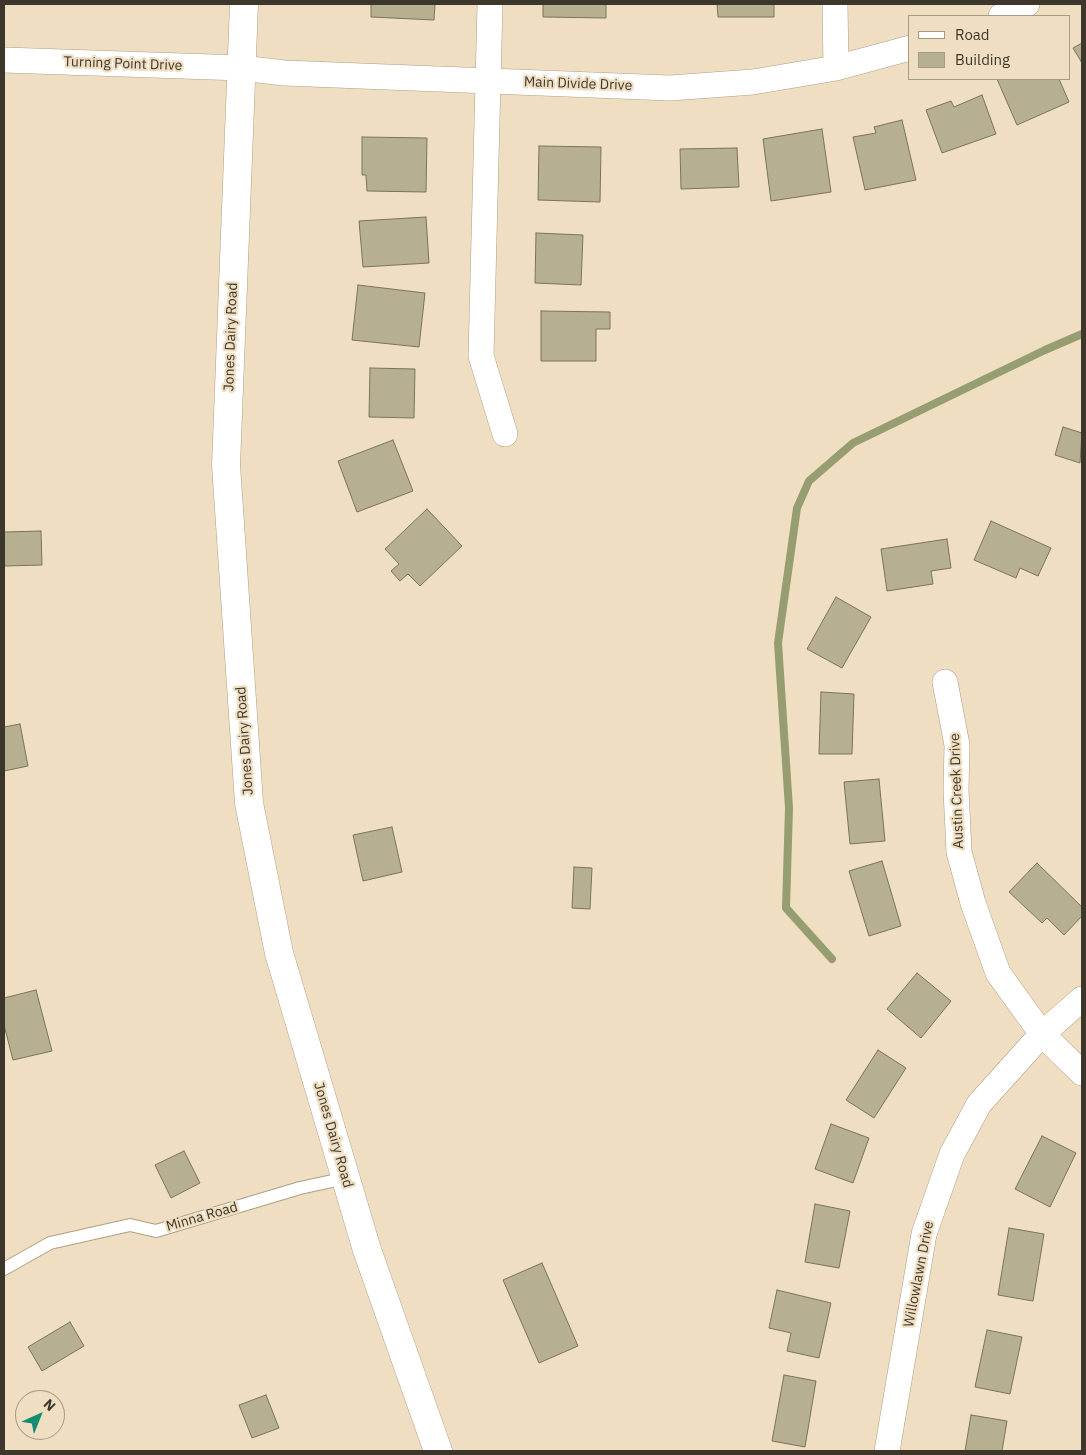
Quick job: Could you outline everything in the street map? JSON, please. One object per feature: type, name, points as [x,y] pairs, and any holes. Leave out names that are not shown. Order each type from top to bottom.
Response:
[{"type":"street","name":"Jones Dairy Road","points":[[244,4],[226,465],[249,803],[279,953],[367,1250],[438,1451]]},
{"type":"street","points":[[490,4],[481,356],[505,434]]},
{"type":"street","points":[[835,4],[836,68]]},
{"type":"street","points":[[1003,15],[1027,4]]},
{"type":"street","name":"Main Divide Drive","points":[[242,68],[284,73],[670,88],[753,82],[836,68],[908,49]]},
{"type":"street","name":"Turning Point Drive","points":[[4,60],[242,68]]},
{"type":"street","name":"Austin Creek Drive","points":[[945,682],[957,745],[956,790],[959,852],[970,894],[998,973],[1042,1034],[1082,1073]]},
{"type":"street","name":"Willowlawn Drive","points":[[887,1451],[924,1234],[952,1154],[979,1104],[1042,1034],[1082,999]]},
{"type":"lane","name":"Minna Road","points":[[4,1269],[50,1243],[130,1226],[156,1231],[300,1188],[346,1178]]},
{"type":"building","points":[[371,4],[435,4],[434,20],[371,17]]},
{"type":"building","points":[[543,4],[606,4],[606,18],[543,17]]},
{"type":"building","points":[[717,4],[774,4],[774,17],[718,17]]},
{"type":"building","points":[[1082,43],[1082,63],[1073,48]]},
{"type":"building","points":[[997,80],[1059,80],[1069,102],[1017,125]]},
{"type":"building","points":[[982,95],[996,134],[942,153],[926,110],[951,101],[954,107]]},
{"type":"building","points":[[902,120],[916,180],[865,190],[853,137],[876,133],[874,127]]},
{"type":"building","points":[[822,129],[831,192],[771,201],[763,139]]},
{"type":"building","points":[[362,137],[427,138],[426,192],[367,191],[366,175],[362,175]]},
{"type":"building","points":[[539,146],[601,147],[600,202],[538,200]]},
{"type":"building","points":[[737,148],[739,187],[681,189],[680,149]]},
{"type":"building","points":[[426,217],[429,263],[363,267],[359,221]]},
{"type":"building","points":[[536,233],[583,235],[581,285],[535,283]]},
{"type":"building","points":[[358,285],[425,293],[419,347],[352,340]]},
{"type":"building","points":[[541,311],[610,312],[610,329],[596,329],[596,361],[541,361]]},
{"type":"building","points":[[370,368],[415,369],[414,418],[369,417]]},
{"type":"building","points":[[1063,427],[1082,433],[1080,463],[1055,455]]},
{"type":"building","points":[[393,440],[413,491],[357,512],[338,461]]},
{"type":"building","points":[[427,509],[462,546],[420,586],[408,574],[400,581],[391,571],[399,564],[385,549]]},
{"type":"building","points":[[991,521],[1051,548],[1038,576],[1020,568],[1016,578],[974,560]]},
{"type":"building","points":[[41,531],[42,565],[4,566],[4,532]]},
{"type":"building","points":[[947,539],[951,568],[931,571],[933,584],[887,591],[881,549]]},
{"type":"building","points":[[836,597],[871,617],[842,668],[807,649]]},
{"type":"building","points":[[821,692],[854,694],[852,754],[819,754]]},
{"type":"building","points":[[20,724],[28,766],[4,771],[4,727]]},
{"type":"building","points":[[879,779],[885,841],[850,844],[844,782]]},
{"type":"building","points":[[392,827],[402,872],[363,881],[353,835]]},
{"type":"building","points":[[882,861],[901,926],[869,936],[849,871]]},
{"type":"building","points":[[1037,863],[1082,907],[1082,916],[1064,935],[1047,918],[1042,923],[1009,892]]},
{"type":"building","points":[[574,867],[592,868],[590,909],[572,908]]},
{"type":"building","points":[[917,973],[951,1001],[921,1038],[887,1009]]},
{"type":"building","points":[[36,990],[52,1051],[13,1060],[4,1025],[4,998]]},
{"type":"building","points":[[878,1050],[906,1068],[874,1118],[846,1100]]},
{"type":"building","points":[[831,1124],[869,1138],[853,1183],[815,1169]]},
{"type":"building","points":[[1042,1136],[1076,1153],[1050,1207],[1015,1189]]},
{"type":"building","points":[[184,1151],[200,1183],[171,1198],[155,1165]]},
{"type":"building","points":[[815,1204],[850,1211],[839,1268],[805,1262]]},
{"type":"building","points":[[1009,1228],[1044,1234],[1033,1301],[998,1295]]},
{"type":"building","points":[[542,1263],[578,1346],[539,1363],[503,1280]]},
{"type":"building","points":[[777,1290],[831,1303],[819,1358],[787,1351],[791,1333],[769,1328]]},
{"type":"building","points":[[70,1322],[84,1346],[42,1371],[28,1347]]},
{"type":"building","points":[[987,1330],[1022,1337],[1010,1394],[975,1387]]},
{"type":"building","points":[[784,1375],[816,1381],[805,1447],[772,1441]]},
{"type":"building","points":[[266,1395],[279,1428],[252,1438],[239,1405]]},
{"type":"building","points":[[971,1415],[1007,1421],[1002,1451],[965,1451]]},
{"type":"waterway","points":[[832,959],[786,908],[789,808],[778,643],[797,508],[809,481],[853,443],[1082,334]]}]
